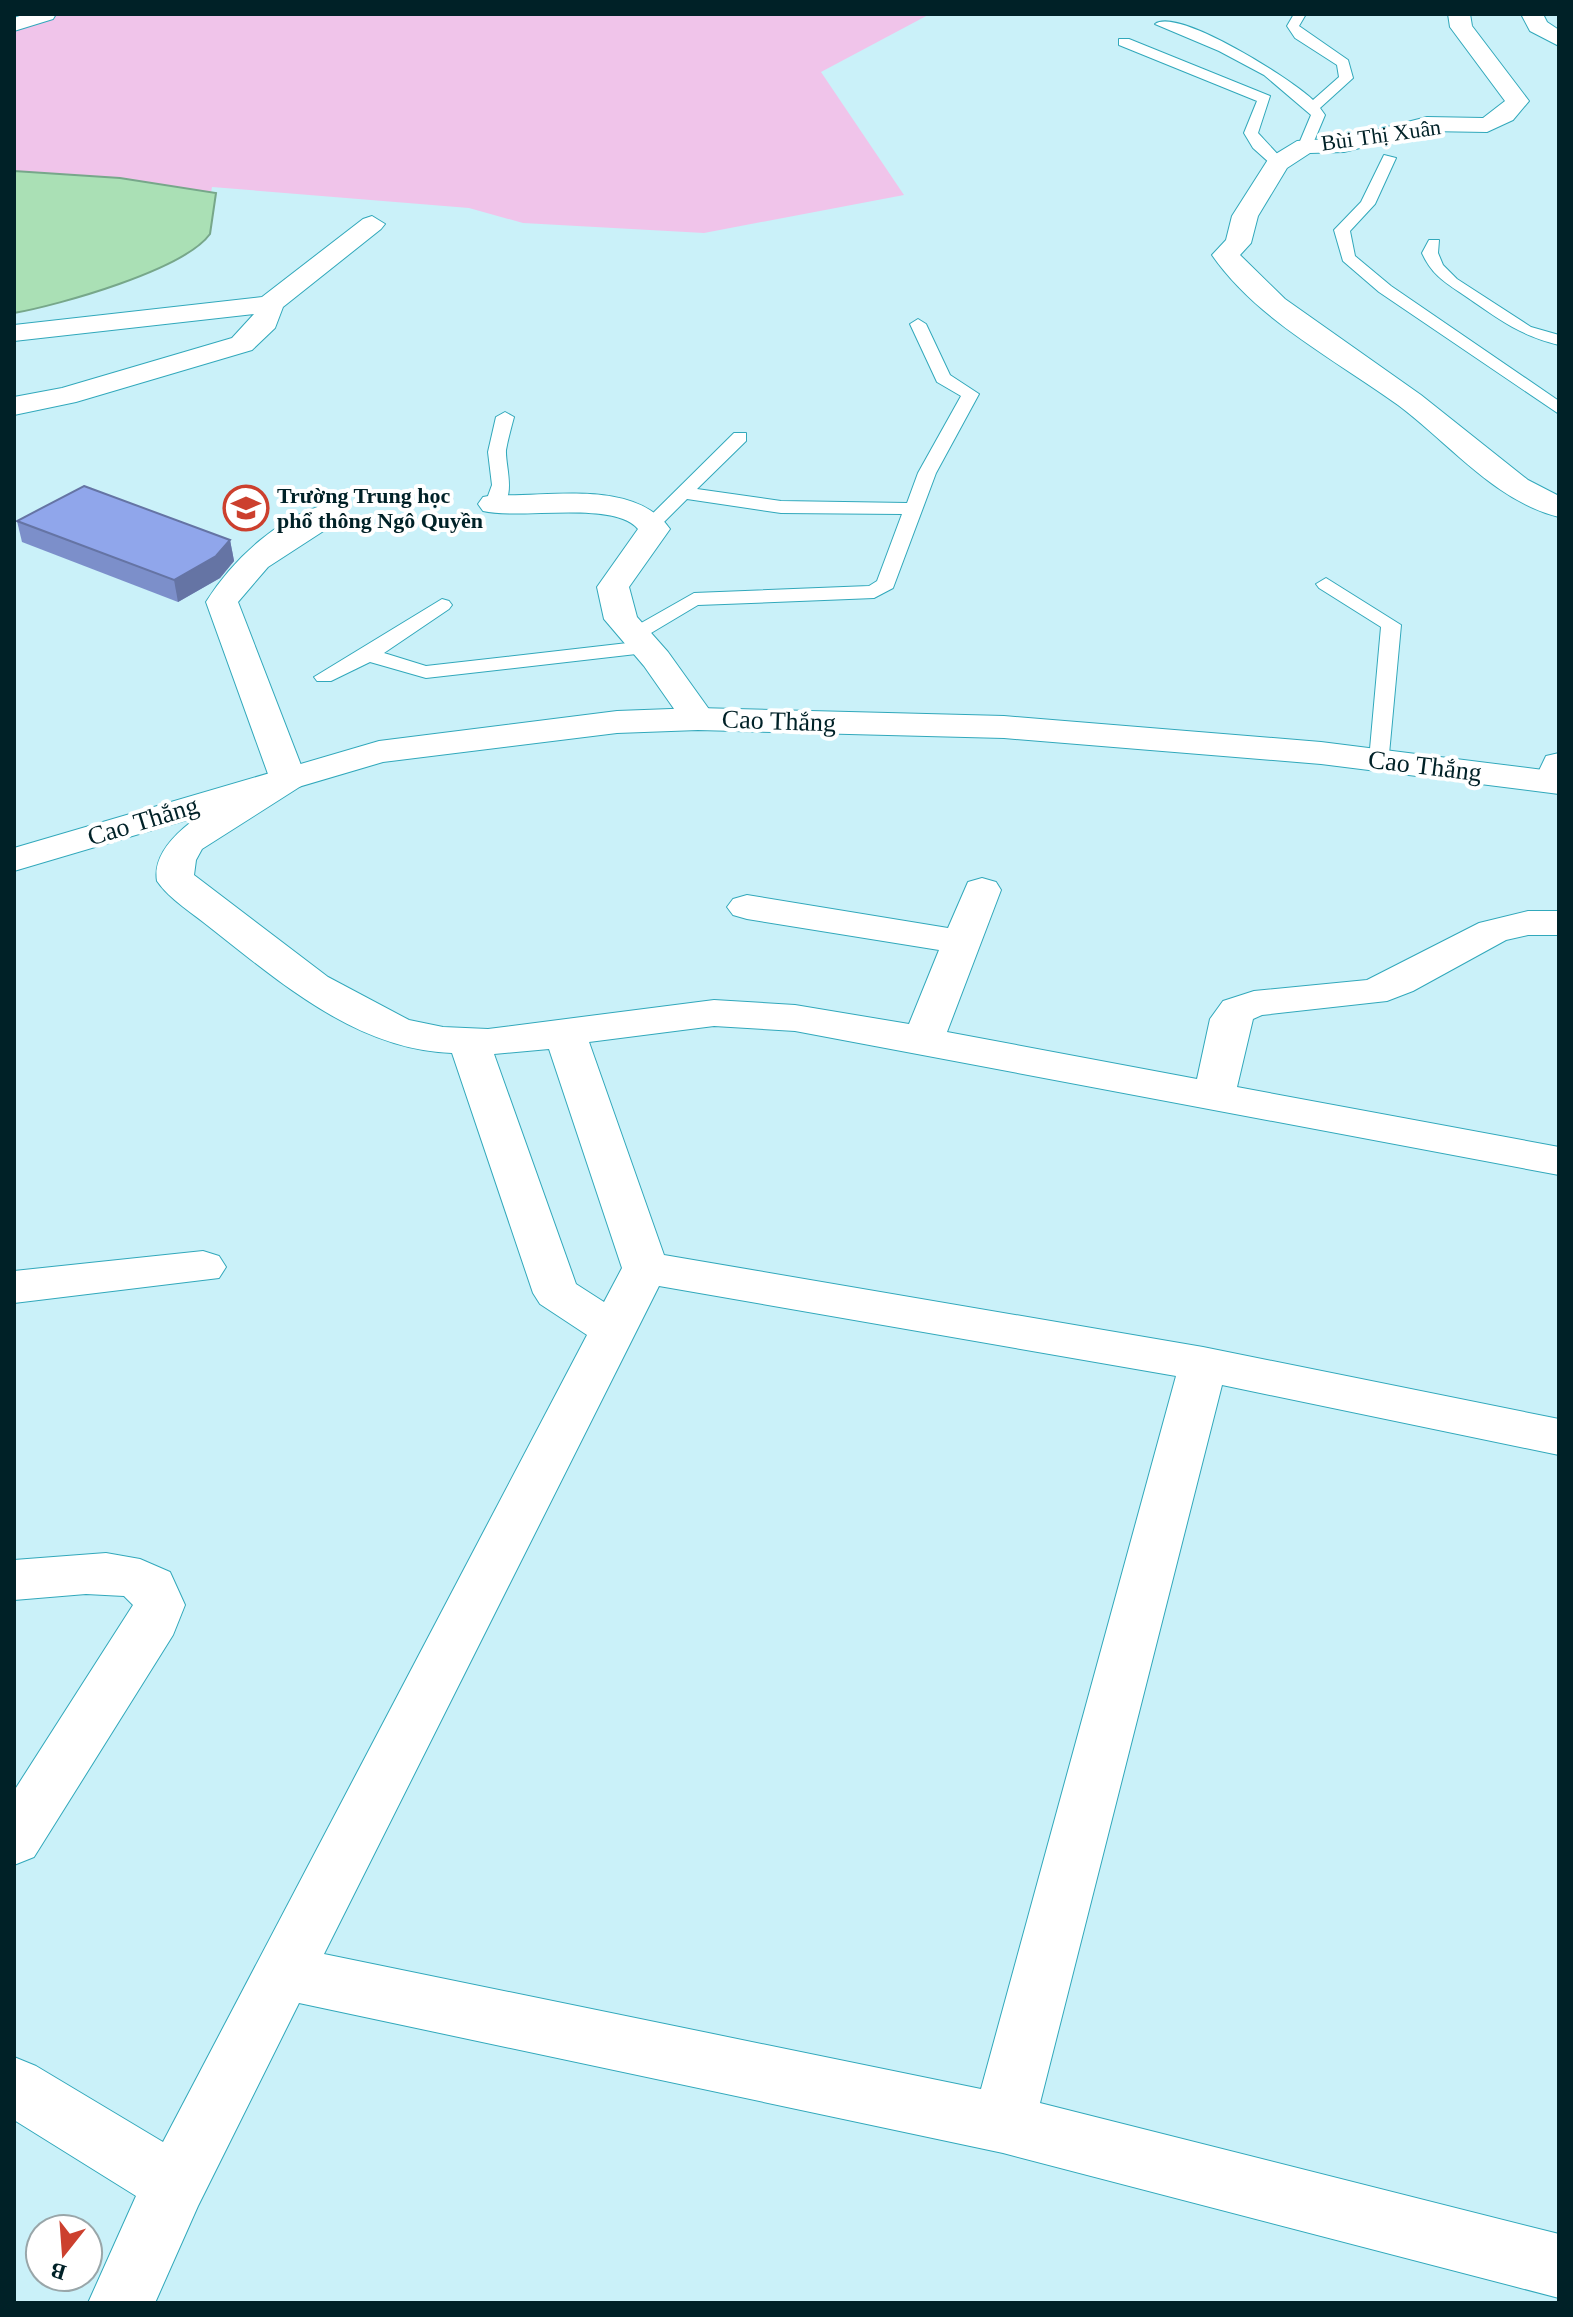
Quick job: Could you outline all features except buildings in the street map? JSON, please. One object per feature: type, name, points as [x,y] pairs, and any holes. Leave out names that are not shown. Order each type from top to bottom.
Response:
[{"type":"street","points":[[14,25],[45,14]]},
{"type":"street","name":"Bùi Thị Xuân","points":[[1278,163],[1305,146],[1344,145],[1427,124],[1487,125],[1505,115],[1517,101],[1461,27],[1459,14]]},
{"type":"street","points":[[1532,14],[1538,26],[1559,39]]},
{"type":"street","points":[[1278,163],[1245,216],[1238,243],[1225,255],[1275,305],[1411,401],[1517,487],[1559,508]]},
{"type":"street","points":[[14,333],[270,304],[372,224]]},
{"type":"street","points":[[14,406],[66,396],[242,344],[265,322],[270,304]]},
{"type":"street","points":[[494,504],[593,505],[639,511],[652,523],[654,529],[613,587],[621,619],[698,719]]},
{"type":"street","points":[[331,512],[268,549],[236,576],[222,602],[288,778],[189,841],[177,855],[173,869],[176,881],[329,995],[366,1018],[420,1036],[469,1043],[724,1012],[762,1014],[923,1041],[1559,1161]]},
{"type":"street","name":"Cao Thắng","points":[[14,860],[379,752],[617,722],[698,719],[1004,727],[1557,776]]},
{"type":"street","points":[[923,1041],[982,890]]},
{"type":"street","points":[[747,907],[962,942]]},
{"type":"street","points":[[1214,1096],[1231,1019],[1238,1010],[1254,1003],[1373,992],[1399,982],[1493,931],[1528,923],[1559,923]]},
{"type":"street","points":[[121,2303],[175,2184],[645,1268],[565,1033]]},
{"type":"street","points":[[469,1043],[556,1293],[613,1330]]},
{"type":"street","points":[[14,1287],[203,1267]]},
{"type":"street","points":[[645,1268],[1203,1364],[1559,1437]]},
{"type":"street","points":[[1003,2123],[1203,1364]]},
{"type":"street","points":[[14,1580],[108,1574],[133,1576],[151,1587],[159,1605],[154,1620],[14,1840]]},
{"type":"street","points":[[283,1973],[1003,2123],[1559,2266]]},
{"type":"street","points":[[14,2086],[175,2184]]},
{"type":"lane","points":[[1300,14],[1293,26],[1300,35],[1343,63],[1346,78],[1313,107]]},
{"type":"lane","points":[[1161,24],[1229,51],[1284,82],[1318,115],[1305,146]]},
{"type":"lane","points":[[1124,42],[1265,99],[1251,133],[1258,145],[1278,163]]},
{"type":"lane","points":[[1389,158],[1368,204],[1342,230],[1348,258],[1385,289],[1559,409]]},
{"type":"lane","points":[[1434,243],[1430,253],[1436,267],[1451,282],[1525,330],[1559,340]]},
{"type":"lane","points":[[370,654],[387,663],[426,672],[640,641],[694,599],[874,592],[886,584],[927,473],[970,394],[943,378],[918,324]]},
{"type":"lane","points":[[494,504],[501,485],[497,452],[505,417]]},
{"type":"lane","points":[[652,523],[740,437]]},
{"type":"lane","points":[[683,493],[781,507],[914,509]]},
{"type":"lane","points":[[1326,584],[1391,625],[1380,760]]},
{"type":"lane","points":[[324,677],[370,654],[442,605]]},
{"type":"shaded area","points":[[14,14],[930,14],[821,72],[904,195],[704,233],[523,223],[469,208],[212,187],[204,233],[14,310]]},
{"type":"shaded area","points":[[14,171],[120,178],[216,193],[210,234],[196,247],[148,273],[89,294],[14,313]]},
{"type":"place","name":"Trường Trung học phổ thông Ngô Quyền","points":[[246,508]]}]
